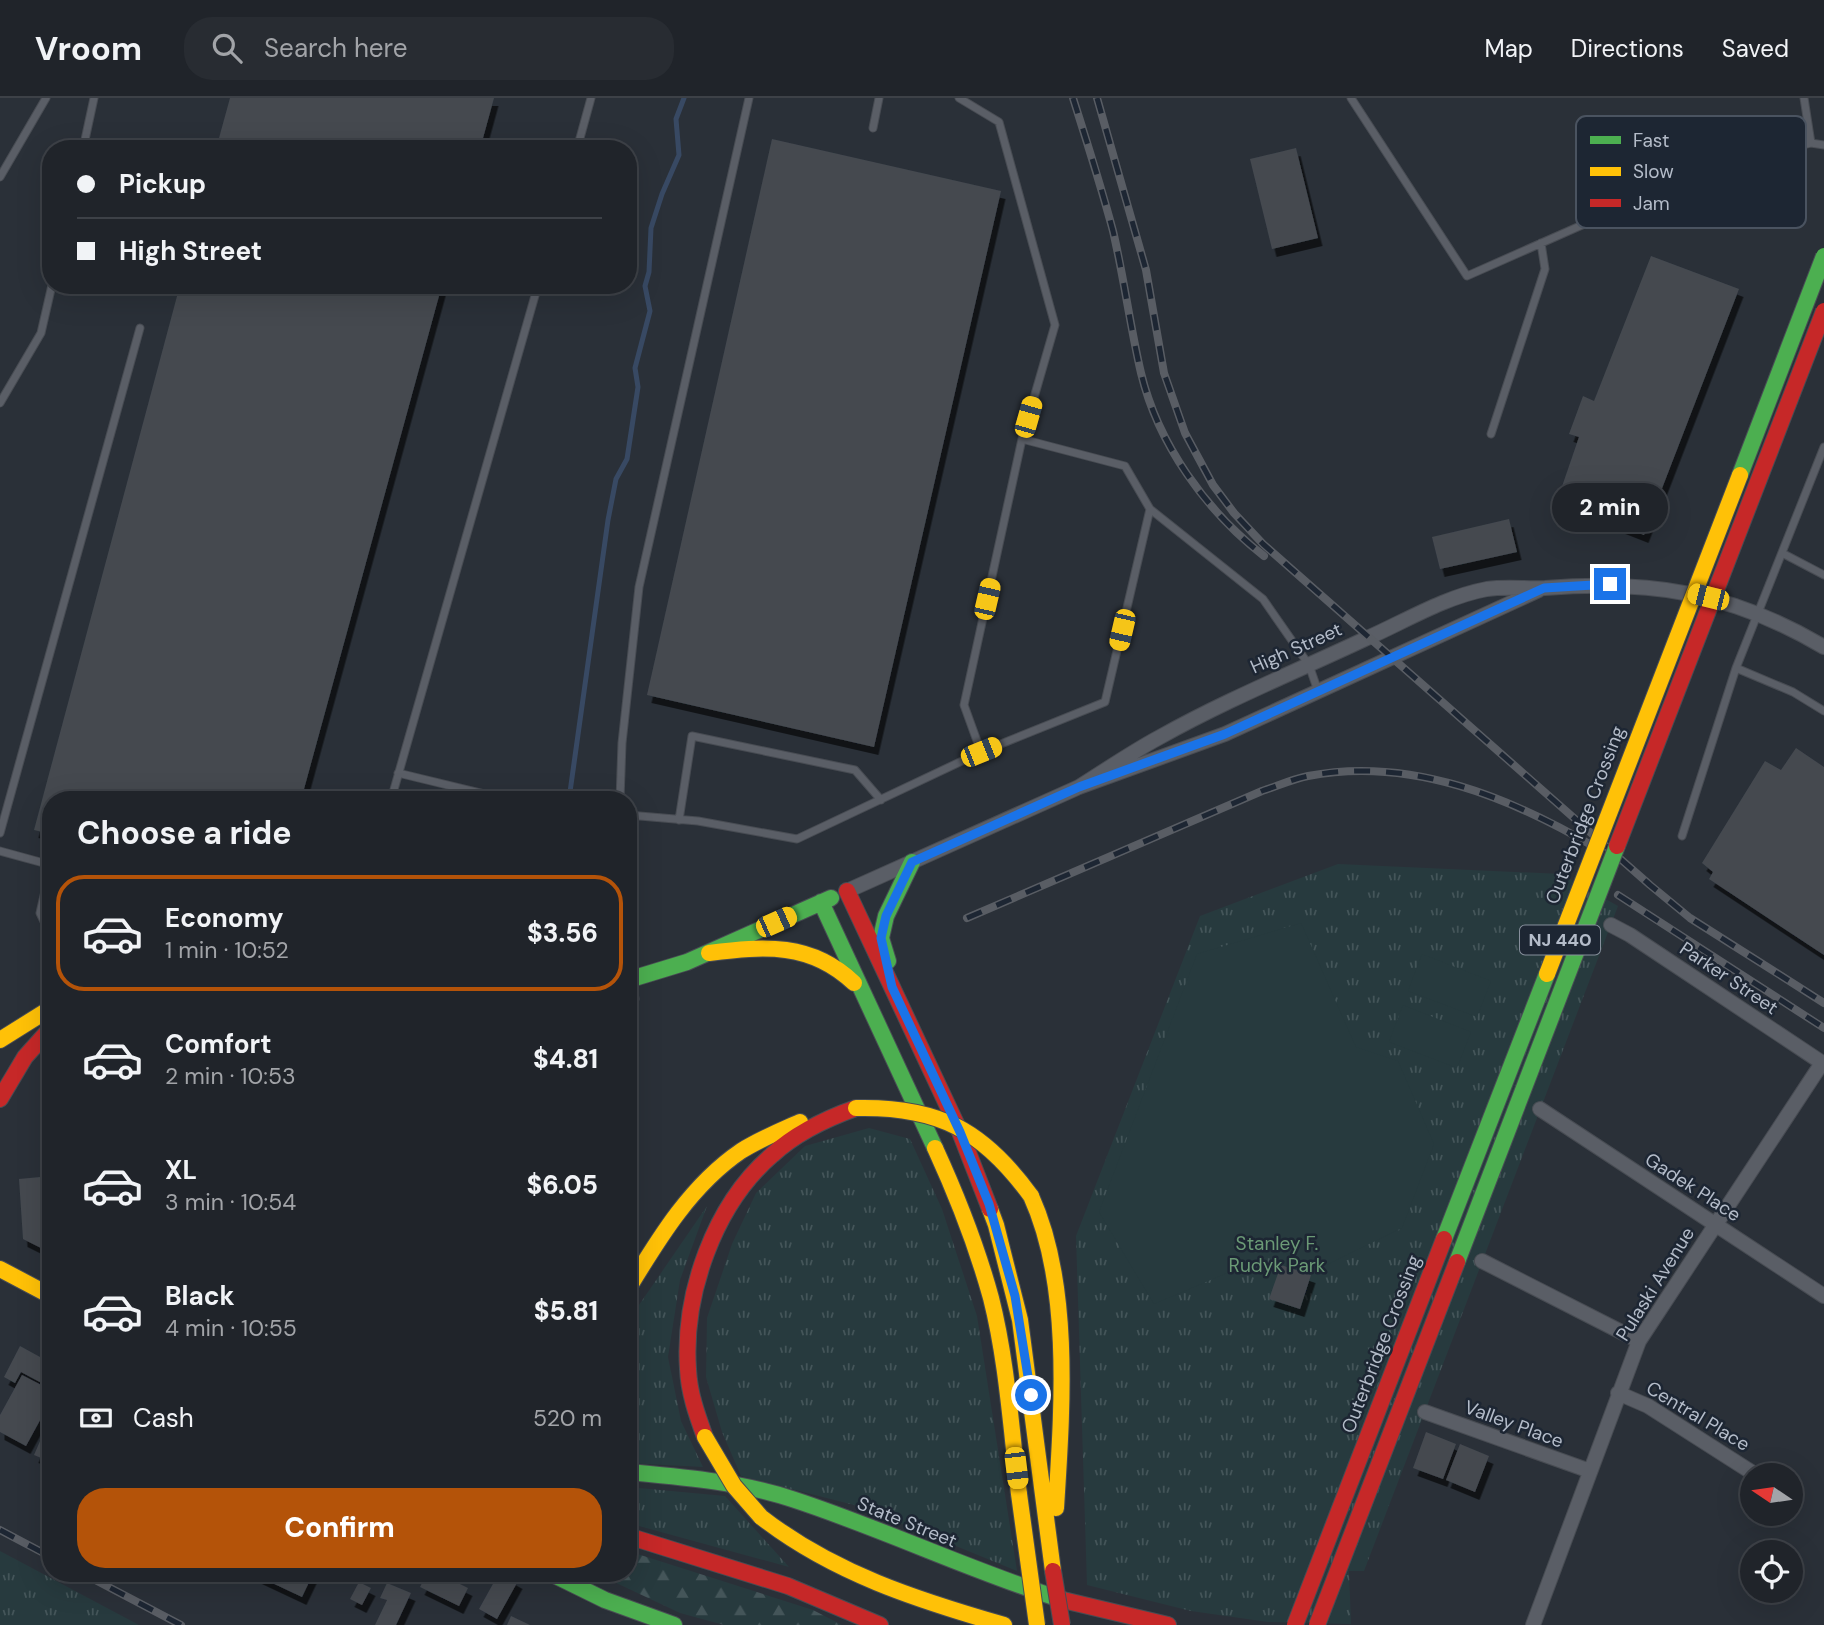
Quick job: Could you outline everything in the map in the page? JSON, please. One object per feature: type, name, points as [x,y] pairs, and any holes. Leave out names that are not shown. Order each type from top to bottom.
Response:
[{"type":"main road","name":"Outerbridge Crossing","points":[[1295,1625],[1824,256]]},
{"type":"main road","name":"NJ 440","points":[[1317,1625],[1824,311]]},
{"type":"main road","points":[[892,987],[881,938],[886,916],[912,862]]},
{"type":"main road","points":[[847,891],[970,1156],[996,1225],[1020,1320],[1050,1489],[1053,1571],[1062,1625]]},
{"type":"main road","name":"High Street","points":[[637,977],[709,953],[847,891]]},
{"type":"main road","points":[[821,902],[947,1174],[978,1256],[999,1340],[1037,1625]]},
{"type":"main road","points":[[709,953],[772,949],[815,955],[839,967],[864,996]]},
{"type":"main road","points":[[0,1040],[42,1014]]},
{"type":"main road","points":[[0,1100],[25,1057],[42,1038]]},
{"type":"main road","points":[[637,1275],[683,1203],[704,1181],[752,1143],[779,1130],[823,1115],[856,1108],[897,1108],[926,1114],[956,1125],[994,1151],[1031,1196],[1049,1239],[1057,1285],[1060,1442],[1050,1489]]},
{"type":"main road","points":[[856,1108],[811,1128],[771,1156],[737,1196],[719,1228],[700,1278],[688,1341],[690,1384],[705,1437],[734,1486],[761,1517],[796,1543],[855,1573],[899,1591],[1004,1625]]},
{"type":"main road","points":[[0,1254],[31,1286]]},
{"type":"main road","points":[[0,1269],[42,1292]]},
{"type":"main road","name":"State Street","points":[[637,1473],[698,1478],[782,1496],[1005,1582],[1072,1603],[1168,1625]]},
{"type":"main road","points":[[637,1539],[723,1563],[842,1607],[880,1625]]},
{"type":"main road","points":[[568,1582],[605,1600],[674,1625]]},
{"type":"street","name":"High Street","points":[[1079,787],[1185,723],[1461,596],[1503,587],[1544,588],[1590,584],[1652,587],[1699,595],[1758,614],[1824,647]]},
{"type":"street","name":"High Street","points":[[847,891],[1079,787],[1197,746],[1544,588]]},
{"type":"street","name":"Parker Street","points":[[1611,925],[1823,1063]]},
{"type":"street","name":"Pulaski Avenue","points":[[1533,1625],[1639,1341],[1823,1063]]},
{"type":"street","name":"Gadek Place","points":[[1540,1109],[1824,1296]]},
{"type":"street","points":[[1482,1261],[1639,1341]]},
{"type":"street","name":"Central Place","points":[[1618,1393],[1648,1406],[1740,1465]]},
{"type":"street","name":"Valley Place","points":[[1424,1412],[1590,1471]]},
{"type":"lane","points":[[0,177],[46,98]]},
{"type":"lane","points":[[85,140],[94,98]]},
{"type":"lane","points":[[579,140],[591,98]]},
{"type":"lane","points":[[620,791],[622,743],[639,587],[748,98]]},
{"type":"lane","points":[[873,128],[879,98]]},
{"type":"lane","points":[[959,98],[999,122],[1055,325],[1022,439],[964,705],[981,752]]},
{"type":"lane","points":[[1351,98],[1467,276],[1576,228]]},
{"type":"lane","points":[[1804,98],[1811,143]]},
{"type":"lane","points":[[1806,144],[1824,145]]},
{"type":"lane","points":[[1490,434],[1545,269],[1541,243]]},
{"type":"lane","points":[[0,403],[41,333],[50,294]]},
{"type":"lane","points":[[393,791],[535,294]]},
{"type":"lane","points":[[0,833],[140,328]]},
{"type":"lane","points":[[1022,439],[1125,466],[1150,509],[1263,599],[1309,665],[1318,691]]},
{"type":"lane","points":[[1682,836],[1736,668],[1824,447]]},
{"type":"lane","points":[[637,816],[797,839],[981,752],[1105,702],[1150,509]]},
{"type":"lane","points":[[1782,553],[1824,575]]},
{"type":"lane","points":[[1736,668],[1793,692],[1824,711]]},
{"type":"lane","points":[[679,820],[692,736],[855,770],[881,800]]},
{"type":"lane","points":[[398,773],[472,791]]},
{"type":"lane","points":[[0,851],[42,863]]},
{"type":"green space","name":"Stanley F. Rudyk Park","points":[[1338,864],[1561,874],[1618,906],[1364,1571],[1349,1571],[1351,1624],[1268,1622],[1191,1611],[1087,1585],[1076,1236],[1200,916]]},
{"type":"green space","points":[[1301,923],[1356,1047],[1398,1061],[1434,1144],[1402,1228],[1320,1268],[1279,1251],[1154,1304],[1099,1212],[1197,954]]},
{"type":"green space","points":[[1422,954],[1491,981],[1477,1017],[1408,991]]},
{"type":"green space","points":[[1403,1005],[1471,1032],[1457,1068],[1389,1042]]},
{"type":"green space","points":[[869,1128],[910,1139],[942,1209],[977,1316],[1017,1571],[858,1506],[741,1476],[722,1432],[706,1377],[707,1318],[732,1244],[756,1193],[805,1146]]},
{"type":"green space","points":[[707,1206],[680,1280],[668,1357],[681,1421],[703,1467],[637,1463],[637,1308]]},
{"type":"green space","points":[[637,1488],[725,1496],[789,1567],[637,1525]]},
{"type":"green space","points":[[0,1551],[42,1573],[42,1582],[58,1582],[139,1625],[0,1625]]},
{"type":"green space","points":[[637,1554],[813,1610],[842,1625],[724,1625],[680,1613],[614,1582],[637,1582]]},
{"type":"building","points":[[230,98],[494,98],[482,140],[218,140]]},
{"type":"building","points":[[772,139],[1001,191],[874,747],[647,695]]},
{"type":"building","points":[[1296,148],[1318,238],[1272,249],[1250,159]]},
{"type":"building","points":[[1651,256],[1739,289],[1644,535],[1557,501],[1579,437],[1569,434],[1583,396],[1594,401]]},
{"type":"building","points":[[178,294],[440,294],[303,791],[44,791]]},
{"type":"building","points":[[1509,519],[1517,552],[1440,569],[1432,537]]},
{"type":"building","points":[[1796,748],[1824,767],[1824,955],[1709,879],[1713,872],[1702,863],[1765,761],[1781,770]]},
{"type":"building","points":[[42,800],[42,832],[34,830]]},
{"type":"building","points":[[42,1177],[42,1248],[23,1239],[19,1179]]},
{"type":"building","points":[[1281,1265],[1311,1275],[1300,1309],[1269,1299]]},
{"type":"building","points":[[20,1346],[42,1358],[42,1383],[21,1372],[15,1383],[4,1377]]},
{"type":"building","points":[[22,1375],[42,1385],[42,1417],[26,1446],[0,1432],[0,1415]]},
{"type":"building","points":[[1426,1432],[1456,1444],[1443,1479],[1413,1468]]},
{"type":"building","points":[[42,1437],[42,1458],[34,1455]]},
{"type":"building","points":[[1460,1444],[1489,1456],[1475,1492],[1446,1480]]},
{"type":"building","points":[[270,1582],[309,1582],[302,1597]]},
{"type":"building","points":[[359,1582],[371,1588],[362,1605],[350,1599]]},
{"type":"building","points":[[422,1582],[456,1582],[468,1588],[459,1606],[420,1587]]},
{"type":"building","points":[[494,1582],[517,1582],[497,1619],[479,1609]]},
{"type":"building","points":[[387,1583],[411,1593],[396,1625],[375,1625],[387,1600],[380,1598]]},
{"type":"building","points":[[511,1616],[530,1625],[507,1625]]},
{"type":"waterway","points":[[570,791],[608,520],[616,479],[627,459],[638,387],[635,368],[650,311],[645,286],[649,272],[651,228],[679,155],[676,119],[684,98]]},
{"type":"railway","points":[[1073,98],[1113,231],[1141,373],[1159,425],[1172,450],[1204,497],[1264,556]]},
{"type":"railway","points":[[1097,98],[1146,270],[1164,373],[1185,433],[1213,485],[1234,513],[1263,544],[1650,885],[1690,918],[1824,1003]]},
{"type":"railway","points":[[967,918],[1262,791],[1302,777],[1347,771],[1385,772],[1459,786],[1531,813],[1598,849]]},
{"type":"railway","points":[[1618,895],[1824,1028]]},
{"type":"railway","points":[[0,1530],[42,1552]]},
{"type":"railway","points":[[99,1582],[181,1625]]},
{"type":"traffic: fast","points":[[1740,475],[1824,256]]},
{"type":"traffic: fast","points":[[1457,1262],[1617,846]]},
{"type":"traffic: fast","points":[[888,961],[881,938],[886,916],[912,862]]},
{"type":"traffic: fast","points":[[637,977],[687,962],[831,898]]},
{"type":"traffic: fast","points":[[821,902],[935,1148]]},
{"type":"traffic: fast","points":[[1444,1239],[1547,974]]},
{"type":"traffic: fast","points":[[637,1473],[711,1481],[773,1493],[1063,1600]]},
{"type":"traffic: fast","points":[[568,1582],[605,1600],[674,1625]]},
{"type":"traffic: slow","points":[[1547,974],[1740,475]]},
{"type":"traffic: slow","points":[[709,953],[749,949],[786,950],[821,960],[854,983]]},
{"type":"traffic: slow","points":[[0,1040],[42,1014]]},
{"type":"traffic: slow","points":[[856,1108],[885,1108],[911,1112],[956,1126],[995,1154],[1031,1196]]},
{"type":"traffic: slow","points":[[637,1275],[691,1196],[723,1165],[741,1151],[800,1122]]},
{"type":"traffic: slow","points":[[935,1148],[966,1222],[991,1298],[1005,1371],[1019,1494]]},
{"type":"traffic: slow","points":[[1031,1196],[1044,1231],[1059,1309],[1062,1390],[1056,1508]]},
{"type":"traffic: slow","points":[[990,1209],[1020,1320],[1053,1571]]},
{"type":"traffic: slow","points":[[0,1269],[42,1291]]},
{"type":"traffic: slow","points":[[705,1437],[734,1486],[761,1517]]},
{"type":"traffic: slow","points":[[1019,1494],[1037,1625]]},
{"type":"traffic: slow","points":[[761,1517],[817,1554],[877,1583],[1004,1625]]},
{"type":"traffic: jam","points":[[1617,846],[1824,311]]},
{"type":"traffic: jam","points":[[847,891],[960,1132],[990,1209]]},
{"type":"traffic: jam","points":[[0,1099],[25,1057],[42,1038]]},
{"type":"traffic: jam","points":[[705,1437],[690,1387],[688,1340],[691,1311],[706,1253],[734,1199],[772,1155],[811,1127],[856,1108]]},
{"type":"traffic: jam","points":[[1295,1625],[1444,1239]]},
{"type":"traffic: jam","points":[[1317,1625],[1457,1262]]},
{"type":"traffic: jam","points":[[637,1539],[788,1586],[880,1625]]},
{"type":"traffic: jam","points":[[1053,1571],[1062,1625]]},
{"type":"traffic: jam","points":[[1063,1600],[1168,1625]]},
{"type":"route","points":[[1031,1395],[1015,1296],[989,1204],[960,1132],[892,987],[881,938],[886,916],[912,862],[1079,787],[1225,734],[1544,588],[1610,584]]}]
